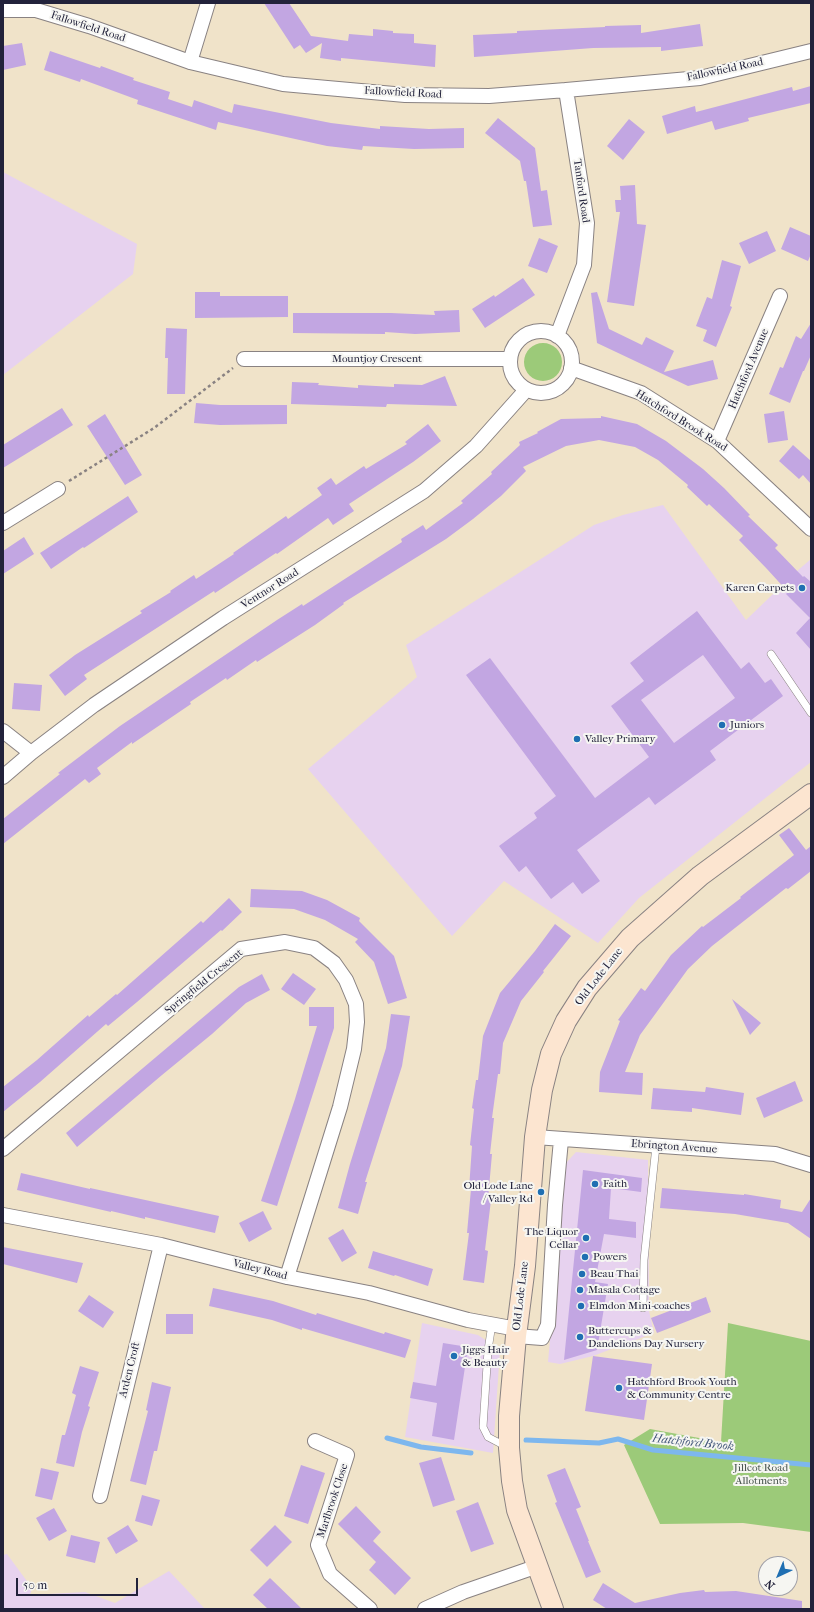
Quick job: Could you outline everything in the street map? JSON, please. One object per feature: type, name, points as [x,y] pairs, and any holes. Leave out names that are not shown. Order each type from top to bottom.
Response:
[{"type":"street","points":[[190,62],[208,3]]},
{"type":"street","name":"Fallowfield Road","points":[[3,10],[36,10],[89,26],[190,62],[282,84],[405,95],[489,96],[700,78],[811,51]]},
{"type":"street","name":"Tanford Road","points":[[557,336],[584,265],[587,223],[566,90]]},
{"type":"street","name":"Hatchford Avenue","points":[[718,441],[780,296]]},
{"type":"street","points":[[543,331],[557,336],[567,345],[571,355],[571,368],[564,383],[552,392],[536,393],[526,390],[514,378],[510,369],[510,359],[517,342],[531,333],[543,331]]},
{"type":"street","name":"Mountjoy Crescent","points":[[244,359],[510,359]]},
{"type":"street","name":"Hatchford Brook Road","points":[[571,368],[641,393],[718,441],[811,530]]},
{"type":"street","name":"Ventnor Road","points":[[3,777],[31,753],[94,705],[216,623],[424,491],[476,446],[526,390]]},
{"type":"street","points":[[3,523],[58,489]]},
{"type":"street","points":[[3,731],[31,753]]},
{"type":"street","name":"Old Lode Lane","points":[[554,1609],[517,1510],[512,1481],[509,1448],[516,1332],[525,1266],[535,1137],[542,1090],[550,1054],[566,1021],[587,988],[630,938],[700,876],[811,794]]},
{"type":"street","name":"Springfield Crescent","points":[[3,1149],[241,949],[285,942],[314,948],[334,963],[346,980],[356,1004],[358,1022],[354,1049],[340,1107],[287,1277]]},
{"type":"street","name":"Ebrington Avenue","points":[[535,1137],[775,1154],[811,1165]]},
{"type":"street","name":"Old Lode Lane","points":[[516,1332],[542,1338],[548,1325],[555,1205],[561,1140]]},
{"type":"street","name":"Valley Road","points":[[3,1215],[161,1245],[287,1277],[369,1293],[468,1320],[492,1324],[516,1332]]},
{"type":"street","name":"Arden Croft","points":[[100,1496],[161,1245]]},
{"type":"street","name":"Marlbrook Close","points":[[314,1441],[347,1455],[318,1545],[330,1574],[370,1609]]},
{"type":"street","points":[[425,1609],[463,1592],[538,1566]]},
{"type":"lane","points":[[771,654],[811,713]]},
{"type":"lane","points":[[643,1308],[644,1260],[656,1146]]},
{"type":"lane","points":[[492,1324],[488,1350],[483,1427],[488,1437],[509,1448]]},
{"type":"path","points":[[58,489],[154,428],[244,359]]},
{"type":"shaded area","points":[[3,172],[137,244],[133,274],[3,375]]},
{"type":"shaded area","name":"Valley Primary","points":[[663,505],[746,620],[811,559],[811,762],[639,898],[598,943],[504,881],[452,936],[308,769],[417,677],[406,645],[594,525],[623,515]]},
{"type":"shaded area","points":[[576,1152],[648,1160],[649,1311],[654,1333],[593,1356],[560,1364],[548,1362],[566,1163]]},
{"type":"shaded area","points":[[422,1323],[478,1335],[500,1350],[493,1453],[405,1437]]},
{"type":"shaded area","points":[[7,1554],[32,1588],[30,1595],[85,1592],[115,1603],[169,1571],[205,1609],[3,1609],[3,1555]]},
{"type":"green space","points":[[539,343],[547,343],[554,346],[559,351],[562,362],[559,373],[554,378],[547,381],[539,381],[532,378],[527,373],[524,366],[524,358],[527,351],[532,346]]},
{"type":"green space","name":"Jillcot Road Allotments","points":[[728,1323],[811,1341],[811,1532],[743,1523],[660,1524],[624,1445],[650,1429],[721,1442]]},
{"type":"building","points":[[264,3],[289,3],[311,36],[348,41],[349,34],[373,36],[373,29],[393,31],[393,33],[414,34],[414,43],[436,45],[435,67],[341,58],[341,61],[320,58],[322,43],[306,53],[300,45],[294,49]]},
{"type":"building","points":[[700,24],[703,46],[661,51],[661,47],[593,48],[474,57],[473,35],[517,33],[517,31],[641,25],[641,33]]},
{"type":"building","points":[[22,43],[26,65],[3,70],[3,46]]},
{"type":"building","points":[[50,51],[100,68],[101,66],[134,78],[133,80],[170,92],[168,99],[192,107],[194,100],[232,113],[234,104],[331,123],[380,129],[380,126],[429,129],[464,128],[464,148],[414,149],[363,146],[362,150],[327,146],[218,122],[216,130],[137,104],[138,100],[81,79],[80,82],[44,70]]},
{"type":"building","points":[[811,86],[811,103],[748,118],[749,121],[715,130],[712,121],[667,134],[662,116],[695,106],[696,112],[792,87],[793,91]]},
{"type":"building","points":[[498,118],[535,148],[541,191],[547,190],[552,225],[533,227],[526,181],[524,181],[520,161],[485,133]]},
{"type":"building","points":[[629,119],[645,132],[623,160],[607,146]]},
{"type":"building","points":[[635,185],[637,224],[646,225],[634,306],[607,302],[620,212],[616,212],[615,200],[621,200],[620,186]]},
{"type":"building","points":[[790,227],[811,236],[811,254],[808,261],[781,249]]},
{"type":"building","points":[[767,231],[776,251],[749,264],[739,243]]},
{"type":"building","points":[[539,238],[558,246],[547,273],[528,266]]},
{"type":"building","points":[[722,260],[741,266],[730,306],[732,307],[716,347],[703,341],[707,330],[696,326],[707,297],[712,299]]},
{"type":"building","points":[[523,278],[535,295],[485,328],[472,309],[494,295],[495,297]]},
{"type":"building","points":[[195,292],[220,292],[220,296],[288,296],[288,317],[195,318]]},
{"type":"building","points":[[597,292],[609,329],[642,345],[646,337],[674,351],[664,372],[713,360],[718,379],[688,386],[597,343],[591,293]]},
{"type":"building","points":[[459,310],[460,332],[415,334],[385,332],[385,334],[293,333],[293,313],[391,313],[435,315],[434,311]]},
{"type":"building","points":[[811,323],[811,355],[790,403],[769,394],[780,367],[783,368],[796,336],[801,339]]},
{"type":"building","points":[[166,328],[187,329],[185,394],[167,394],[168,358],[165,358]]},
{"type":"building","points":[[445,376],[457,406],[387,404],[386,407],[291,404],[292,382],[319,383],[318,385],[358,388],[358,385],[394,387],[394,384],[422,385]]},
{"type":"building","points":[[196,403],[220,405],[287,405],[287,424],[220,425],[194,423]]},
{"type":"building","points":[[62,408],[73,425],[3,468],[3,445]]},
{"type":"building","points":[[784,411],[788,440],[768,443],[764,414]]},
{"type":"building","points":[[105,414],[142,475],[125,485],[87,426]]},
{"type":"building","points":[[601,416],[637,424],[666,441],[703,469],[724,488],[750,515],[748,516],[778,545],[775,548],[803,577],[804,576],[811,582],[811,650],[796,633],[810,618],[786,594],[788,592],[739,540],[743,536],[709,504],[707,506],[687,487],[688,485],[658,460],[635,447],[599,440],[566,446],[523,467],[526,471],[501,496],[446,539],[343,603],[344,604],[315,625],[257,662],[256,660],[227,680],[226,678],[132,744],[132,742],[97,768],[101,774],[89,783],[85,779],[3,844],[3,819],[60,774],[58,773],[120,726],[277,620],[302,604],[303,606],[402,542],[401,539],[423,525],[426,530],[463,503],[461,501],[492,474],[491,472],[520,445],[519,442],[538,433],[537,432],[561,419],[601,418]]},
{"type":"building","points":[[428,424],[441,441],[413,462],[349,504],[354,511],[333,525],[328,518],[277,554],[276,553],[215,593],[214,591],[84,675],[87,679],[65,696],[49,675],[75,655],[142,613],[140,611],[171,592],[170,591],[194,575],[196,579],[234,554],[233,553],[286,516],[288,519],[322,495],[317,488],[331,478],[336,485],[364,466],[366,469],[407,444],[405,442]]},
{"type":"building","points":[[793,445],[811,461],[811,484],[803,475],[799,479],[779,461]]},
{"type":"building","points":[[128,496],[138,512],[51,569],[40,553]]},
{"type":"building","points":[[24,537],[34,554],[3,574],[3,551]]},
{"type":"building","name":"Juniors","points":[[697,611],[741,669],[749,662],[765,683],[771,679],[783,696],[710,751],[716,760],[655,805],[649,797],[577,850],[600,881],[582,894],[573,882],[551,899],[526,866],[519,872],[499,846],[537,818],[534,813],[556,796],[466,675],[490,658],[595,798],[649,757],[611,706],[644,681],[630,663]],"holes":[[[703,655],[735,698],[674,743],[641,700]]]},
{"type":"building","points":[[14,683],[42,685],[40,711],[12,709]]},
{"type":"building","points":[[789,828],[806,850],[811,846],[811,871],[788,889],[786,888],[712,946],[688,969],[640,1035],[625,1072],[643,1073],[642,1095],[599,1092],[600,1072],[620,1021],[618,1020],[641,988],[645,991],[671,955],[702,926],[703,927],[741,898],[740,897],[794,855],[779,835]]},
{"type":"building","points":[[251,889],[302,891],[327,900],[360,918],[359,921],[394,956],[407,998],[388,1004],[374,962],[355,942],[358,939],[325,920],[294,909],[250,907]]},
{"type":"building","points":[[229,898],[242,912],[222,931],[221,930],[108,1026],[106,1024],[40,1082],[3,1112],[3,1087],[37,1060],[88,1015],[89,1017],[116,994],[117,995],[201,921],[203,923]]},
{"type":"building","points":[[555,924],[571,936],[521,1001],[503,1043],[500,1074],[498,1074],[492,1118],[494,1118],[490,1154],[492,1154],[488,1199],[491,1200],[485,1250],[488,1251],[484,1283],[463,1280],[469,1233],[467,1233],[471,1189],[469,1189],[472,1146],[470,1145],[474,1109],[472,1108],[476,1080],[478,1080],[483,1036],[500,993]]},
{"type":"building","points":[[293,973],[316,989],[304,1005],[281,989]]},
{"type":"building","points":[[262,974],[270,990],[246,1003],[212,1034],[77,1147],[66,1133],[239,987]]},
{"type":"building","points":[[732,999],[761,1023],[750,1035]]},
{"type":"building","points":[[309,1007],[334,1007],[334,1028],[277,1206],[261,1201],[295,1099],[317,1026],[309,1026]]},
{"type":"building","points":[[391,1014],[410,1016],[402,1066],[365,1182],[367,1182],[358,1214],[338,1208],[386,1048]]},
{"type":"building","points":[[795,1081],[803,1101],[764,1118],[756,1098]]},
{"type":"building","points":[[706,1087],[744,1093],[741,1115],[692,1108],[692,1112],[651,1109],[653,1088],[705,1092]]},
{"type":"building","points":[[583,1170],[642,1178],[641,1192],[611,1188],[609,1219],[636,1222],[636,1238],[604,1234],[595,1282],[608,1284],[597,1350],[564,1360]]},
{"type":"building","points":[[21,1173],[219,1216],[215,1233],[145,1217],[145,1219],[111,1212],[17,1190]]},
{"type":"building","points":[[662,1188],[744,1194],[781,1200],[780,1208],[802,1212],[811,1198],[811,1239],[788,1223],[735,1214],[660,1208]]},
{"type":"building","points":[[263,1211],[272,1229],[249,1242],[239,1223]]},
{"type":"building","points":[[343,1229],[357,1253],[342,1262],[328,1238]]},
{"type":"building","points":[[3,1247],[83,1263],[77,1283],[3,1264]]},
{"type":"building","points":[[373,1251],[433,1269],[428,1286],[368,1268]]},
{"type":"building","points":[[213,1288],[273,1301],[316,1315],[317,1313],[384,1334],[385,1332],[411,1340],[405,1358],[302,1328],[302,1330],[272,1320],[209,1306]]},
{"type":"building","points":[[89,1295],[114,1312],[103,1328],[78,1311]]},
{"type":"building","points":[[706,1297],[711,1312],[657,1333],[651,1318]]},
{"type":"building","points":[[166,1314],[193,1314],[193,1334],[166,1334]]},
{"type":"building","points":[[443,1343],[468,1347],[454,1440],[432,1436],[437,1403],[410,1398],[413,1382],[436,1386]]},
{"type":"building","name":"Hatchford Brook Youth & Community Centre","points":[[593,1356],[652,1364],[644,1420],[585,1411]]},
{"type":"building","points":[[80,1366],[99,1372],[88,1406],[90,1407],[82,1432],[74,1467],[56,1463],[62,1435],[65,1435],[76,1395],[72,1393]]},
{"type":"building","points":[[152,1382],[171,1387],[157,1451],[154,1451],[146,1485],[130,1481],[148,1411],[146,1410]]},
{"type":"building","points":[[441,1457],[455,1500],[433,1507],[419,1463]]},
{"type":"building","points":[[301,1465],[325,1473],[308,1524],[284,1516]]},
{"type":"building","points":[[41,1468],[59,1472],[52,1500],[35,1496]]},
{"type":"building","points":[[565,1468],[581,1507],[576,1509],[601,1572],[586,1578],[555,1503],[557,1502],[547,1475]]},
{"type":"building","points":[[142,1495],[160,1500],[152,1526],[135,1521]]},
{"type":"building","points":[[478,1502],[494,1544],[471,1552],[456,1511]]},
{"type":"building","points":[[356,1506],[381,1532],[373,1541],[411,1578],[395,1595],[369,1570],[376,1562],[338,1524]]},
{"type":"building","points":[[54,1508],[67,1531],[49,1541],[36,1518]]},
{"type":"building","points":[[128,1525],[138,1541],[116,1554],[107,1538]]},
{"type":"building","points":[[275,1525],[292,1542],[267,1567],[250,1550]]},
{"type":"building","points":[[71,1535],[100,1542],[95,1563],[66,1556]]},
{"type":"building","points":[[270,1578],[302,1609],[268,1609],[253,1595]]},
{"type":"building","points":[[603,1583],[635,1603],[680,1593],[704,1590],[705,1592],[736,1591],[758,1594],[758,1596],[769,1596],[802,1601],[802,1609],[607,1609],[593,1600]]},
{"type":"waterway","name":"Hatchford Brook","points":[[387,1438],[421,1447],[471,1453]]},
{"type":"waterway","name":"Hatchford Brook","points":[[526,1440],[599,1443],[618,1439],[653,1450],[811,1465]]},
{"type":"place","name":"Karen Carpets","points":[[802,588]]},
{"type":"place","name":"Juniors","points":[[722,725]]},
{"type":"place","name":"Valley Primary","points":[[577,739]]},
{"type":"place","name":"Faith","points":[[595,1184]]},
{"type":"place","name":"Old Lode Lane / Valley Rd","points":[[541,1192]]},
{"type":"place","name":"The Liquor Cellar","points":[[586,1238]]},
{"type":"place","name":"Powers","points":[[585,1257]]},
{"type":"place","name":"Beau Thai","points":[[582,1274]]},
{"type":"place","name":"Masala Cottage","points":[[580,1290]]},
{"type":"place","name":"Elmdon Mini-coaches","points":[[581,1306]]},
{"type":"place","name":"Buttercups & Dandelions Day Nursery","points":[[580,1337]]},
{"type":"place","name":"Jiggs Hair & Beauty","points":[[454,1356]]},
{"type":"place","name":"Hatchford Brook Youth & Community Centre","points":[[619,1388]]}]
